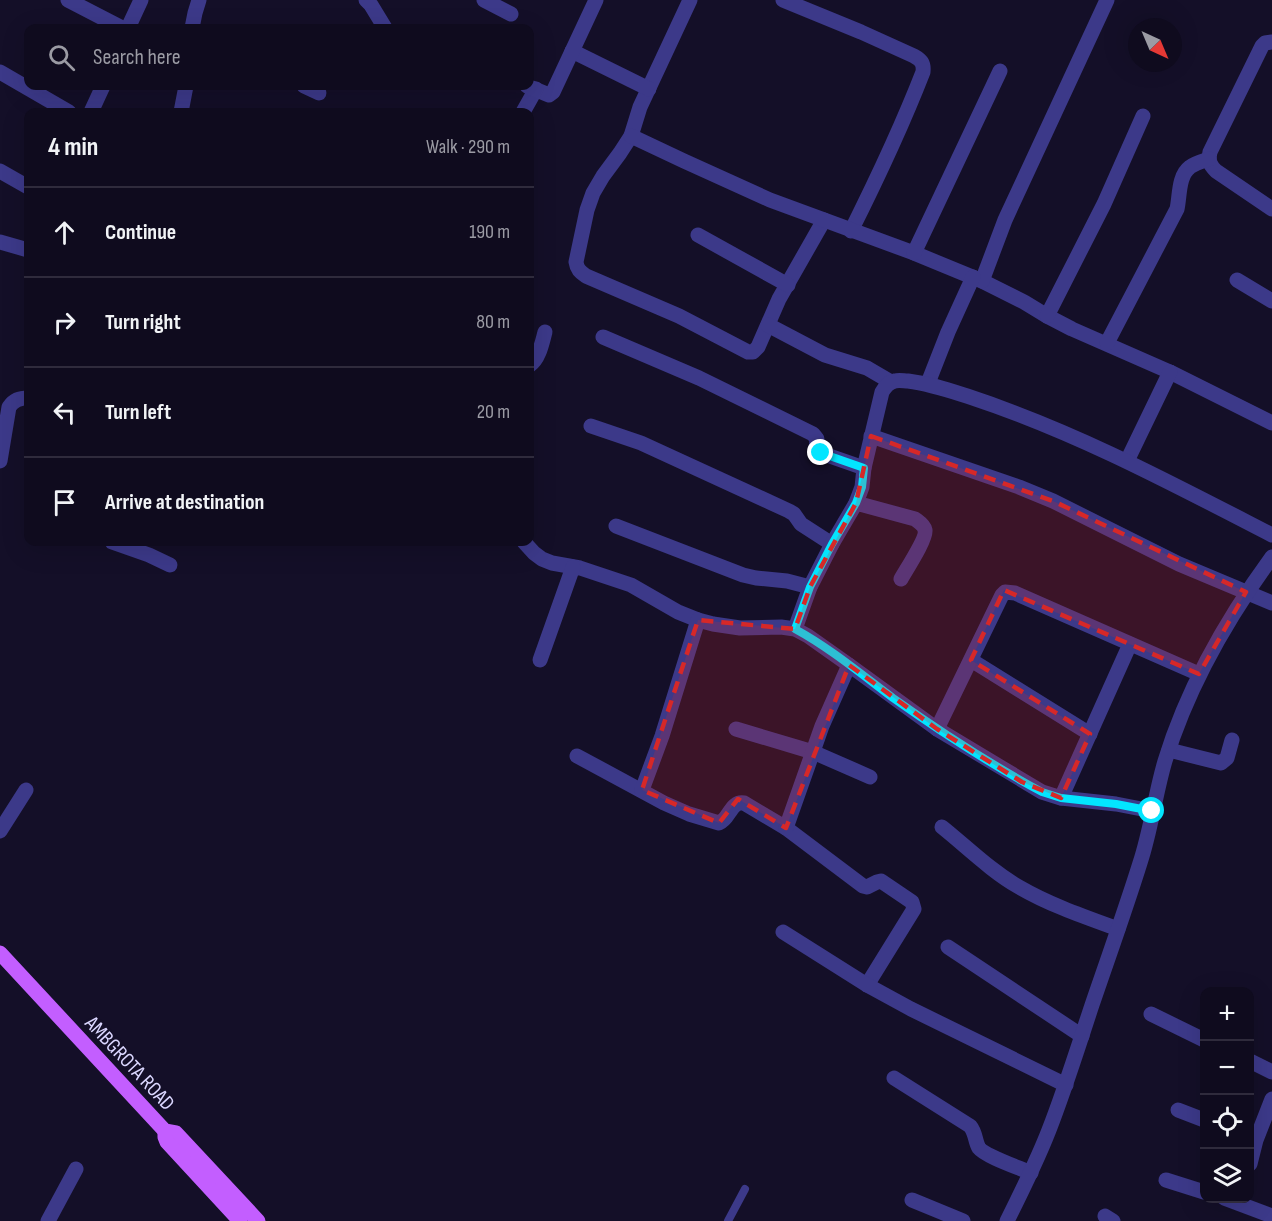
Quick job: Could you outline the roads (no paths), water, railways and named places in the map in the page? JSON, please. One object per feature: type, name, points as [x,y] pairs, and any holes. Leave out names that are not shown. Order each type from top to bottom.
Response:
[{"type":"main road","name":"AMBGROTA ROAD","points":[[0,953],[165,1131],[176,1132],[258,1221]]},
{"type":"main road","points":[[165,1131],[167,1142],[240,1221]]},
{"type":"street","points":[[68,0],[114,24]]},
{"type":"street","points":[[130,24],[141,0]]},
{"type":"street","points":[[193,24],[199,0]]},
{"type":"street","points":[[366,0],[382,24]]},
{"type":"street","points":[[483,0],[511,14]]},
{"type":"street","points":[[534,88],[549,94],[553,92],[596,0]]},
{"type":"street","points":[[690,0],[640,107],[631,135],[593,193],[576,262],[580,272],[711,331],[748,352],[753,352],[758,347],[788,285],[824,220]]},
{"type":"street","points":[[783,0],[914,56],[924,65],[907,114],[851,231]]},
{"type":"street","points":[[928,383],[948,333],[978,279],[1107,0]]},
{"type":"street","points":[[1272,42],[1262,46],[1210,152],[1209,159],[1216,171],[1272,209]]},
{"type":"street","points":[[572,51],[649,89]]},
{"type":"street","points":[[914,254],[1000,71]]},
{"type":"street","points":[[0,72],[24,86]]},
{"type":"street","points":[[31,90],[62,108]]},
{"type":"street","points":[[93,108],[101,90]]},
{"type":"street","points":[[182,108],[185,90]]},
{"type":"street","points":[[313,90],[320,93]]},
{"type":"street","points":[[524,108],[531,90]]},
{"type":"street","points":[[1047,316],[1104,204],[1143,116]]},
{"type":"street","points":[[631,135],[739,186],[978,279],[1047,316],[1170,372],[1272,423]]},
{"type":"street","points":[[1107,343],[1177,209],[1185,172],[1191,166],[1209,159]]},
{"type":"street","points":[[0,171],[24,185]]},
{"type":"street","points":[[698,236],[788,285]]},
{"type":"street","points":[[0,242],[24,249]]},
{"type":"street","points":[[1237,280],[1272,301]]},
{"type":"street","points":[[768,326],[825,355],[867,368],[891,382]]},
{"type":"street","points":[[534,363],[545,332]]},
{"type":"street","points":[[603,337],[699,378],[803,429],[816,436],[816,449],[821,453],[864,468]]},
{"type":"street","points":[[1127,461],[1170,372]]},
{"type":"street","points":[[795,629],[810,587],[856,503],[862,487],[864,468],[882,393],[886,385],[897,380],[928,383],[1047,425],[1127,461],[1272,535]]},
{"type":"street","points":[[0,461],[9,407],[14,401],[24,398]]},
{"type":"street","points":[[591,426],[641,443],[789,511],[801,524],[832,544]]},
{"type":"street","points":[[871,436],[1053,501],[1179,564],[1272,603]]},
{"type":"street","points":[[856,503],[915,519],[922,524],[925,538],[901,579]]},
{"type":"street","points":[[616,526],[743,575],[787,581],[810,587]]},
{"type":"street","points":[[123,546],[171,565]]},
{"type":"street","points":[[528,546],[542,559],[631,585],[678,612],[698,620],[740,628],[795,629],[849,664],[937,729],[1022,782],[1061,798],[1116,804],[1152,811]]},
{"type":"street","points":[[1007,1221],[1049,1132],[1066,1085],[1142,859],[1152,811],[1181,715],[1219,637],[1246,592],[1272,557]]},
{"type":"street","points":[[540,660],[573,567]]},
{"type":"street","points":[[937,729],[1005,592],[1010,592],[1199,674]]},
{"type":"street","points":[[642,790],[662,736],[698,620]]},
{"type":"street","points":[[1061,798],[1130,644]]},
{"type":"street","points":[[970,660],[1090,734]]},
{"type":"street","points":[[786,828],[813,752],[849,664]]},
{"type":"street","points":[[736,729],[813,752],[870,777]]},
{"type":"street","points":[[1169,750],[1221,763],[1227,758],[1232,740]]},
{"type":"street","points":[[577,756],[689,814],[719,823],[725,820],[735,805],[739,802],[744,803],[786,828],[863,886],[867,887],[881,881],[912,902],[914,906],[912,913],[867,985]]},
{"type":"street","points":[[0,831],[26,790]]},
{"type":"street","points":[[942,826],[991,867],[1018,886],[1049,902],[1118,929]]},
{"type":"street","points":[[783,932],[867,985],[911,1009],[1066,1085]]},
{"type":"street","points":[[948,947],[1082,1036]]},
{"type":"street","points":[[1151,1014],[1200,1038]]},
{"type":"street","points":[[1254,1063],[1272,1072]]},
{"type":"street","points":[[894,1078],[970,1126],[975,1132],[978,1147],[984,1153],[1031,1173]]},
{"type":"street","points":[[1254,1136],[1272,1099]]},
{"type":"street","points":[[1178,1110],[1200,1118]]},
{"type":"street","points":[[48,1221],[76,1169]]},
{"type":"street","points":[[1166,1180],[1200,1191]]},
{"type":"street","points":[[912,1200],[963,1221]]},
{"type":"street","points":[[1241,1203],[1272,1216]]},
{"type":"lane","points":[[728,1221],[745,1189]]}]
